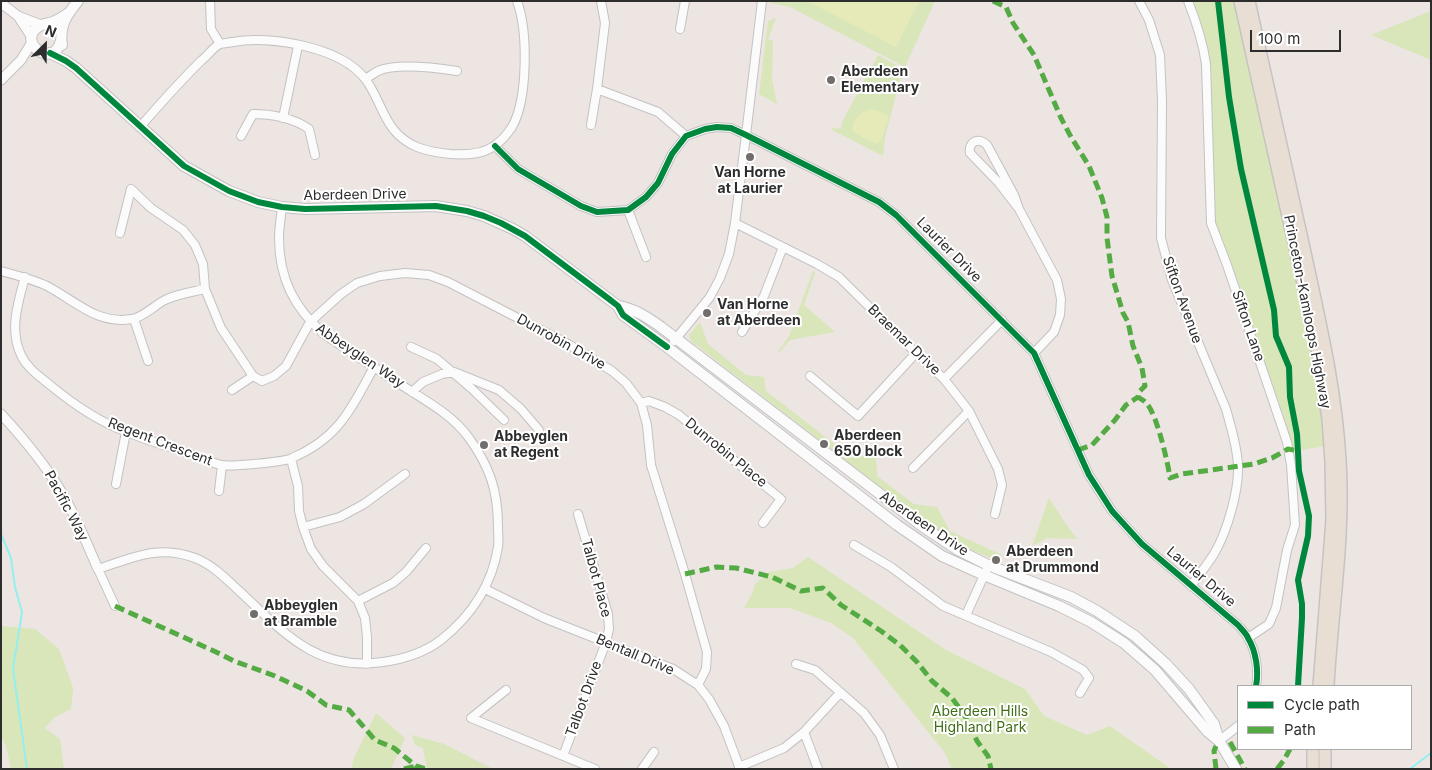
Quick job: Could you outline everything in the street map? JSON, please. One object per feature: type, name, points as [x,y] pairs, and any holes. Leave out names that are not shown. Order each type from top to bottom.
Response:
[{"type":"main road","points":[[67,14],[58,48],[45,53],[33,46],[33,32],[43,24],[53,22],[67,14],[78,1]]},
{"type":"main road","name":"Princeton-Kamloops Highway","points":[[1240,1],[1316,342],[1328,419],[1332,477],[1332,520],[1318,685]]},
{"type":"main road","name":"Princeton-Kamloops Highway","points":[[1249,1],[1325,343],[1337,417],[1341,520],[1328,685]]},
{"type":"main road","points":[[43,24],[56,27],[61,37]]},
{"type":"main road","name":"Aberdeen Drive","points":[[61,37],[64,53],[76,68]]},
{"type":"main road","name":"Aberdeen Drive","points":[[45,53],[66,61],[76,68],[184,166],[229,191],[258,202],[305,209],[436,206],[484,216],[502,223],[525,236],[618,306],[623,315],[897,525],[942,556],[1059,606],[1091,622],[1124,643],[1155,670],[1208,732],[1219,742],[1236,769]]},
{"type":"main road","name":"Aberdeen Drive","points":[[618,306],[629,308],[646,316],[922,526],[958,550],[988,565],[1071,597],[1136,636],[1189,689],[1214,724],[1219,742]]},
{"type":"main road","points":[[1313,750],[1313,769]]},
{"type":"main road","points":[[1325,750],[1325,769]]},
{"type":"street","points":[[210,1],[211,29],[220,44]]},
{"type":"street","points":[[140,126],[182,78],[220,44],[247,39],[276,40],[326,52],[349,65],[365,80],[389,124],[403,140],[419,148],[439,153],[465,155],[484,152],[495,146],[512,127],[520,107],[524,74],[525,40],[517,1]]},
{"type":"street","points":[[591,125],[604,22],[601,1]]},
{"type":"street","points":[[680,29],[685,1]]},
{"type":"street","points":[[667,347],[676,339],[710,297],[720,278],[728,254],[746,135],[762,1]]},
{"type":"street","name":"Sifton Avenue","points":[[1139,1],[1149,20],[1160,55],[1162,101],[1160,238],[1172,280],[1226,408],[1232,428],[1238,467],[1235,494],[1225,531],[1214,554],[1191,586]]},
{"type":"street","name":"Sifton Lane","points":[[1188,1],[1204,50],[1206,64],[1211,223],[1228,265],[1287,442],[1291,465],[1295,525],[1287,550],[1276,608],[1269,624],[1248,638]]},
{"type":"street","points":[[1,3],[18,16],[43,24]]},
{"type":"street","points":[[1,80],[21,60],[32,39],[18,16]]},
{"type":"street","points":[[283,118],[298,46]]},
{"type":"street","points":[[21,60],[45,53]]},
{"type":"street","points":[[365,80],[378,71],[390,67],[401,66],[457,71]]},
{"type":"street","points":[[495,146],[518,168],[581,206],[597,212],[628,210],[647,196],[658,183],[672,154],[686,136],[658,112],[597,89]]},
{"type":"street","points":[[241,136],[253,114],[265,114],[283,118],[302,124],[309,129],[315,155]]},
{"type":"street","name":"Laurier Drive","points":[[686,136],[705,129],[717,127],[730,128],[879,202],[896,214],[1034,353],[1089,474],[1112,511],[1142,544],[1238,625],[1248,638],[1256,660],[1258,680],[1256,685]]},
{"type":"street","points":[[1019,209],[999,183],[972,157],[969,148],[975,141],[979,140],[987,145],[1057,280],[1061,299],[1060,315],[1054,332],[1034,353]]},
{"type":"street","points":[[120,233],[131,189],[151,208],[183,230],[195,245],[203,264],[205,289],[221,328],[252,376],[232,390]]},
{"type":"street","name":"Abbeyglen Way","points":[[98,569],[145,553],[170,552],[195,558],[216,569],[290,638],[311,652],[338,662],[367,664],[406,658],[434,646],[464,618],[485,589],[493,570],[498,545],[498,506],[492,477],[465,432],[445,413],[324,334],[300,310],[287,286],[281,264],[279,238],[282,207]]},
{"type":"street","points":[[628,210],[646,257]]},
{"type":"street","name":"Braemar Drive","points":[[734,223],[839,277],[944,379],[969,411],[998,469],[1002,485],[995,514]]},
{"type":"street","points":[[742,332],[764,296],[783,247]]},
{"type":"street","points":[[1,271],[25,277],[47,286],[96,316],[113,320],[134,319],[165,300],[184,293],[205,289]]},
{"type":"street","name":"Dunrobin Drive","points":[[252,376],[262,381],[274,376],[286,366],[310,322],[341,294],[357,283],[380,276],[405,273],[429,275],[448,282],[568,344],[612,370],[626,383],[641,403],[647,425],[651,465],[707,652],[708,661],[706,669],[698,685]]},
{"type":"street","name":"Regent Crescent","points":[[25,277],[15,317],[16,336],[21,355],[31,370],[93,416],[126,432],[222,465],[291,459],[318,444],[336,430],[350,410],[374,367]]},
{"type":"street","points":[[134,319],[148,361]]},
{"type":"street","points":[[944,379],[1002,320]]},
{"type":"street","points":[[411,347],[437,359],[454,372],[504,420]]},
{"type":"street","points":[[810,376],[858,416],[916,353]]},
{"type":"street","points":[[454,372],[499,390],[521,408],[539,430]]},
{"type":"street","name":"Abbeyglen Way","points":[[412,392],[423,382],[442,374],[454,372]]},
{"type":"street","name":"Dunrobin Place","points":[[641,403],[649,401],[666,407],[679,415],[782,499],[763,523]]},
{"type":"street","points":[[913,468],[969,411]]},
{"type":"street","name":"Pacific Way","points":[[1,414],[45,466],[63,494],[115,606]]},
{"type":"street","points":[[116,484],[126,432]]},
{"type":"street","points":[[291,459],[298,486],[299,511],[311,549],[323,566],[358,601],[365,618],[367,664]]},
{"type":"street","name":"Regent Crescent","points":[[219,491],[222,465]]},
{"type":"street","points":[[303,528],[340,517],[364,504],[405,474]]},
{"type":"street","name":"Talbot Place","points":[[578,514],[608,614],[609,629],[606,642]]},
{"type":"street","points":[[854,545],[891,567],[943,606],[1051,652],[1083,670],[1089,678],[1080,694]]},
{"type":"street","points":[[358,601],[393,583],[406,572],[426,548]]},
{"type":"street","points":[[966,615],[988,565]]},
{"type":"street","name":"Bentall Drive","points":[[485,589],[544,618],[673,669],[698,685],[709,699],[724,726],[739,768]]},
{"type":"street","name":"Talbot Drive","points":[[563,756],[606,642]]},
{"type":"street","points":[[796,664],[815,670],[864,713],[880,735],[894,769]]},
{"type":"street","points":[[506,690],[471,718],[595,769]]},
{"type":"street","points":[[739,768],[784,748],[804,732],[840,693]]},
{"type":"street","points":[[1219,742],[1237,727]]},
{"type":"street","points":[[804,732],[818,769]]},
{"type":"street","points":[[642,769],[654,752]]},
{"type":"green space","points":[[771,1],[935,1],[905,67],[790,7],[771,3]]},
{"type":"green space","points":[[810,1],[919,1],[896,47]]},
{"type":"green space","points":[[1192,1],[1236,1],[1313,355],[1325,446],[1291,452],[1214,220],[1204,32]]},
{"type":"green space","points":[[1431,11],[1431,60],[1371,35]]},
{"type":"green space","points":[[776,18],[768,39],[773,41],[772,79],[777,104],[759,94],[768,21]]},
{"type":"green space","points":[[878,55],[903,69],[885,137],[883,156],[832,130],[833,127],[841,128],[842,122]]},
{"type":"green space","points":[[870,109],[885,113],[889,117],[881,141],[875,144],[852,131],[857,117]]},
{"type":"green space","points":[[813,271],[815,273],[804,305],[835,332],[790,340],[779,353],[789,336]]},
{"type":"green space","points":[[700,322],[708,344],[746,375],[764,377],[766,391],[846,453],[876,458],[877,476],[914,504],[937,507],[950,531],[1002,555],[999,561],[966,548],[936,530],[691,341],[689,335]]},
{"type":"green space","points":[[1049,498],[1077,539],[1048,538],[1032,546]]},
{"type":"green space","name":"Aberdeen Hills Highland Park","points":[[808,557],[946,650],[1025,689],[1044,716],[1087,735],[1110,726],[1171,769],[952,769],[945,753],[853,638],[831,623],[790,608],[744,608],[755,584],[769,572],[793,568]]},
{"type":"green space","points":[[1,626],[35,629],[59,649],[73,688],[71,709],[55,717],[45,728],[60,739],[64,769],[11,769],[6,746],[1,736]]},
{"type":"green space","points":[[376,713],[405,738],[391,769],[351,769],[354,758]]},
{"type":"green space","points":[[412,735],[444,744],[493,769],[427,768],[423,748],[415,745]]},
{"type":"waterway","points":[[1,534],[11,558],[15,587],[22,612],[13,669],[27,769]]},
{"type":"waterway","points":[[1410,769],[1431,753]]},
{"type":"marked path","points":[[993,1],[1006,7],[1013,23],[1034,55],[1061,118],[1089,166],[1102,198],[1107,217],[1107,238],[1112,276],[1123,313],[1128,322],[1133,346],[1142,368],[1145,386],[1139,392],[1138,397],[1146,403],[1155,418],[1170,478],[1182,474],[1254,464],[1272,458],[1288,449],[1299,451]]},
{"type":"marked path","points":[[1078,450],[1092,445],[1126,405],[1138,397]]},
{"type":"marked path","points":[[685,574],[716,567],[736,568],[772,577],[801,591],[823,588],[841,605],[900,645],[932,681],[952,698],[967,719],[977,741],[988,756],[991,769]]},
{"type":"marked path","points":[[115,606],[234,661],[275,676],[307,691],[326,705],[349,710],[375,740],[394,748],[416,766],[426,769]]},
{"type":"marked path","points":[[1230,742],[1245,769]]},
{"type":"marked path","points":[[1216,746],[1214,751],[1216,769]]},
{"type":"marked path","points":[[1277,769],[1289,750]]},
{"type":"marked path","points":[[404,769],[416,766]]},
{"type":"cycle path","points":[[1218,1],[1229,97],[1241,169],[1274,310],[1276,336],[1289,367],[1290,397],[1297,434],[1299,471],[1309,516],[1308,536],[1298,580],[1302,604],[1298,685]]},
{"type":"cycle path","points":[[50,53],[76,68],[184,166],[229,191],[258,202],[282,207],[305,209],[436,206],[484,216],[525,236],[618,306],[623,315],[667,347]]},
{"type":"cycle path","points":[[495,146],[518,169],[581,206],[597,212],[628,210],[646,197],[658,183],[672,154],[686,136],[705,129],[717,127],[731,128],[879,202],[896,215],[1034,353],[1089,475],[1112,511],[1142,544],[1245,633],[1255,655],[1256,685]]},
{"type":"place","name":"Aberdeen Elementary","points":[[831,80]]},
{"type":"place","name":"Van Horne at Laurier","points":[[750,157]]},
{"type":"place","name":"Van Horne at Aberdeen","points":[[707,313]]},
{"type":"place","name":"Aberdeen 650 block","points":[[824,444]]},
{"type":"place","name":"Abbeyglen at Regent","points":[[484,445]]},
{"type":"place","name":"Aberdeen at Drummond","points":[[996,560]]},
{"type":"place","name":"Abbeyglen at Bramble","points":[[254,614]]}]
